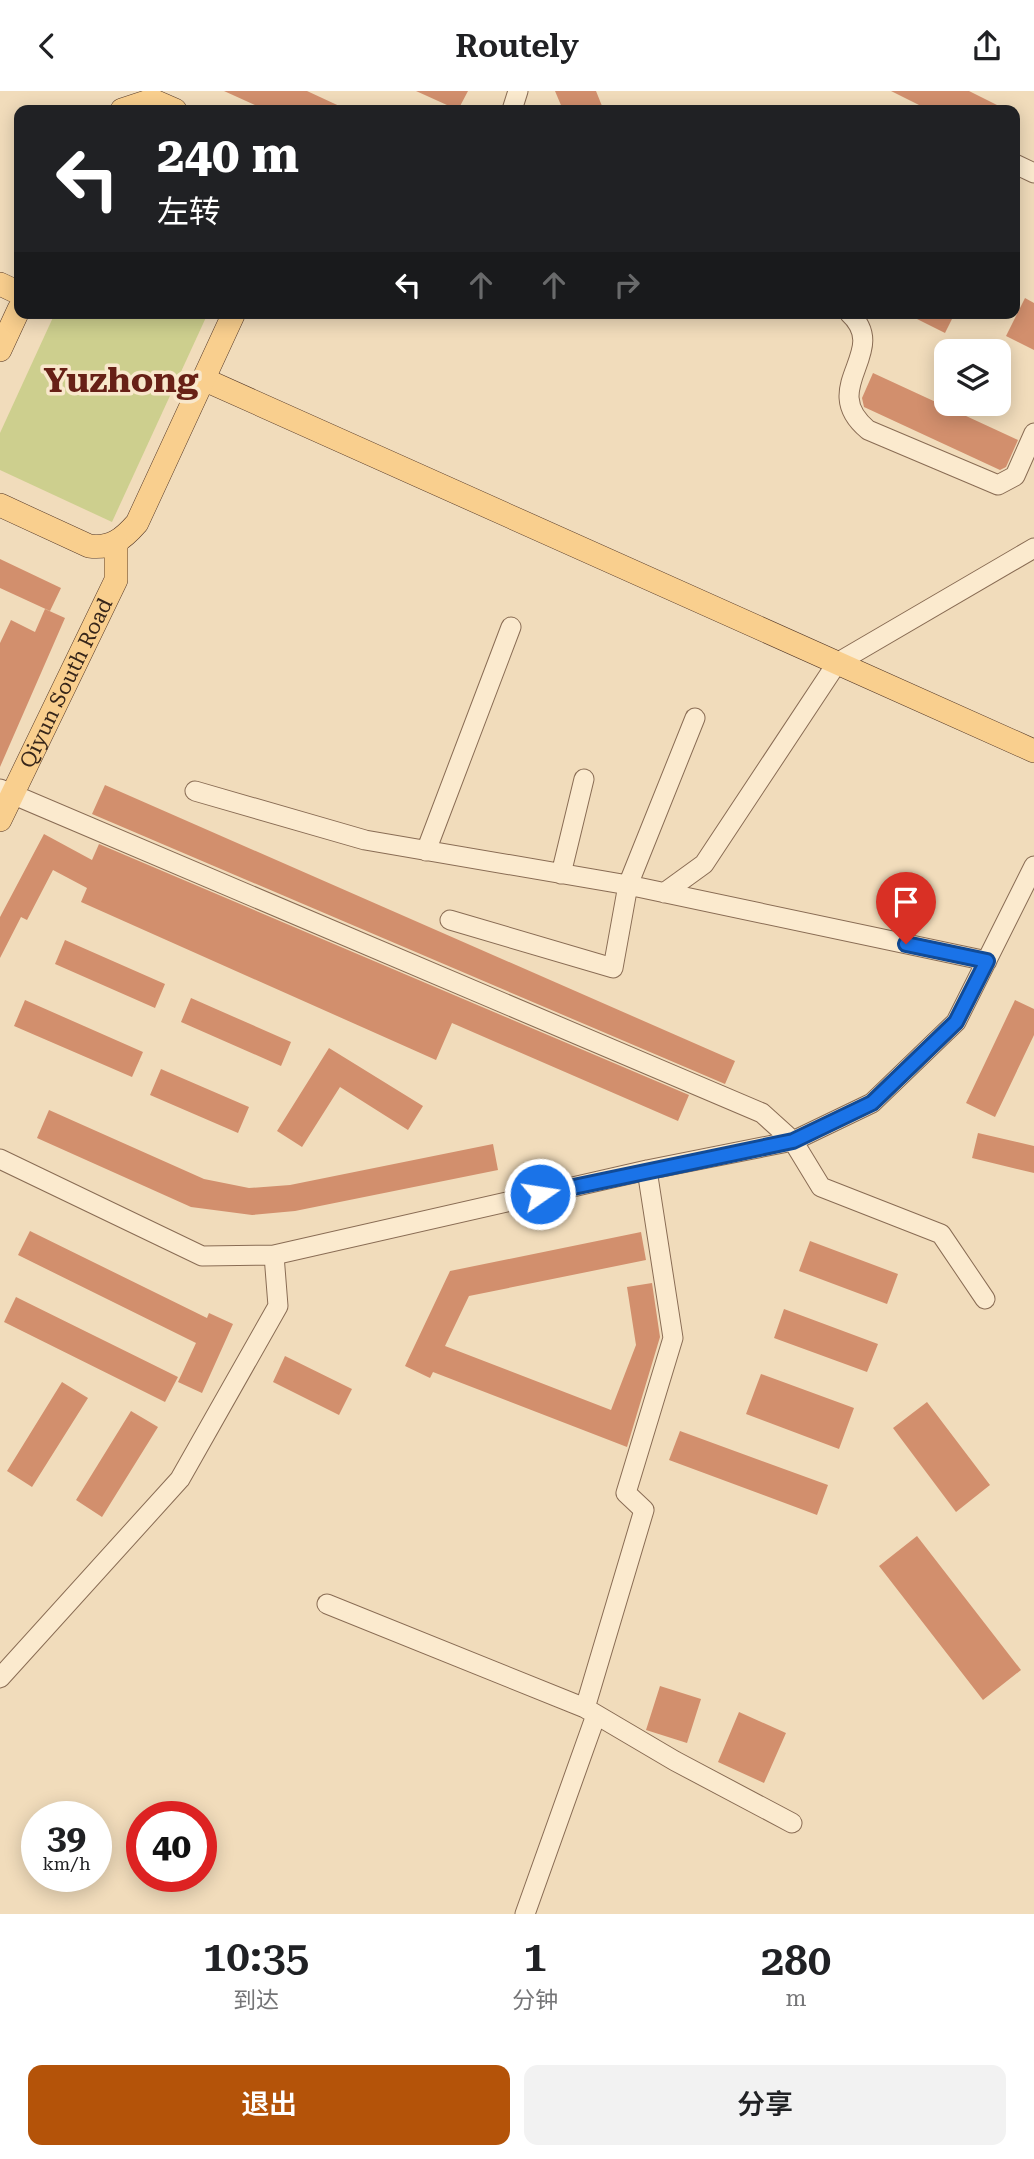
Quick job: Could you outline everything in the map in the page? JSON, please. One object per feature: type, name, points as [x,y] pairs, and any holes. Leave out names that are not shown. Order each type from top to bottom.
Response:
[{"type":"main road","points":[[132,105],[151,95],[167,105]]},
{"type":"main road","points":[[0,350],[14,319]]},
{"type":"main road","points":[[0,505],[89,546],[102,547],[116,543],[138,523],[231,319]]},
{"type":"main road","points":[[203,379],[1034,751]]},
{"type":"main road","name":"Qiyun South Road","points":[[0,820],[7,792],[116,580],[116,543]]},
{"type":"street","points":[[853,319],[860,328],[863,342],[847,391],[856,417],[868,430],[998,485],[1015,476],[1034,433]]},
{"type":"street","points":[[664,893],[704,863],[837,663],[1034,548]]},
{"type":"street","points":[[426,851],[511,627]]},
{"type":"street","points":[[450,919],[613,968],[628,885],[695,718]]},
{"type":"street","points":[[561,874],[584,779]]},
{"type":"street","points":[[195,791],[365,840],[628,885],[987,961]]},
{"type":"street","points":[[7,792],[762,1113],[793,1141],[821,1187],[941,1234],[985,1299]]},
{"type":"street","points":[[0,1159],[202,1256],[274,1255],[647,1170],[793,1141],[872,1103],[956,1022],[1034,866]]},
{"type":"street","points":[[525,1914],[590,1712],[644,1510],[626,1493],[673,1338],[647,1170]]},
{"type":"street","points":[[0,1678],[180,1479],[278,1306],[274,1255]]},
{"type":"street","points":[[327,1604],[590,1712],[792,1823]]},
{"type":"green space","points":[[52,319],[205,319],[112,522],[0,470],[0,433]]},
{"type":"building","points":[[224,91],[307,91],[337,105],[255,105]]},
{"type":"building","points":[[416,91],[468,91],[461,105],[447,105]]},
{"type":"building","points":[[555,91],[596,91],[602,105],[561,105]]},
{"type":"building","points":[[891,91],[969,91],[997,105],[919,105]]},
{"type":"building","points":[[1025,298],[1034,303],[1034,350],[1006,336],[1014,319],[1020,319],[1020,308]]},
{"type":"building","points":[[917,319],[952,319],[945,333]]},
{"type":"building","points":[[873,373],[934,401],[934,416],[966,416],[1018,440],[1006,467],[1000,470],[864,407],[862,398]]},
{"type":"building","points":[[0,559],[61,588],[50,611],[0,588]]},
{"type":"building","points":[[45,609],[65,618],[0,767],[0,643],[11,620],[35,632]]},
{"type":"building","points":[[105,785],[735,1061],[725,1084],[92,814]]},
{"type":"building","points":[[44,834],[92,860],[99,844],[689,1095],[678,1121],[452,1023],[436,1060],[81,902],[87,888],[53,870],[27,920],[21,917],[0,958],[0,917]]},
{"type":"building","points":[[65,940],[165,984],[155,1008],[55,964]]},
{"type":"building","points":[[191,998],[291,1042],[281,1066],[181,1022]]},
{"type":"building","points":[[25,1000],[143,1052],[132,1077],[14,1026]]},
{"type":"building","points":[[1015,1000],[1034,1009],[1034,1035],[995,1117],[966,1103]]},
{"type":"building","points":[[329,1048],[423,1106],[408,1130],[340,1087],[302,1147],[277,1131]]},
{"type":"building","points":[[161,1069],[249,1107],[238,1133],[150,1095]]},
{"type":"building","points":[[49,1110],[204,1179],[249,1188],[290,1185],[493,1144],[498,1170],[295,1211],[252,1215],[191,1207],[37,1138]]},
{"type":"building","points":[[978,1133],[1034,1146],[1034,1173],[972,1158]]},
{"type":"building","points":[[30,1231],[207,1318],[209,1313],[233,1324],[202,1393],[178,1382],[196,1343],[18,1255]]},
{"type":"building","points":[[641,1232],[646,1260],[469,1296],[445,1346],[611,1410],[636,1345],[627,1287],[652,1283],[660,1337],[627,1447],[433,1372],[430,1378],[405,1366],[450,1271]]},
{"type":"building","points":[[810,1241],[898,1274],[887,1304],[799,1271]]},
{"type":"building","points":[[16,1297],[178,1377],[165,1402],[4,1322]]},
{"type":"building","points":[[784,1309],[878,1344],[867,1372],[774,1338]]},
{"type":"building","points":[[285,1356],[352,1389],[339,1415],[273,1382]]},
{"type":"building","points":[[761,1374],[854,1408],[839,1449],[746,1414]]},
{"type":"building","points":[[62,1382],[88,1398],[32,1487],[7,1471]]},
{"type":"building","points":[[927,1402],[990,1485],[956,1512],[893,1428]]},
{"type":"building","points":[[131,1411],[158,1427],[102,1517],[76,1500]]},
{"type":"building","points":[[680,1431],[828,1485],[817,1515],[669,1460]]},
{"type":"building","points":[[917,1536],[1021,1670],[983,1700],[879,1566]]},
{"type":"building","points":[[660,1686],[701,1699],[687,1743],[646,1730]]},
{"type":"building","points":[[739,1712],[786,1733],[764,1783],[718,1762]]},
{"type":"district","name":"Yuzhong","points":[[121,380]]},
{"type":"route","points":[[540,1194],[793,1141],[872,1103],[956,1022],[987,961],[906,944]]}]
